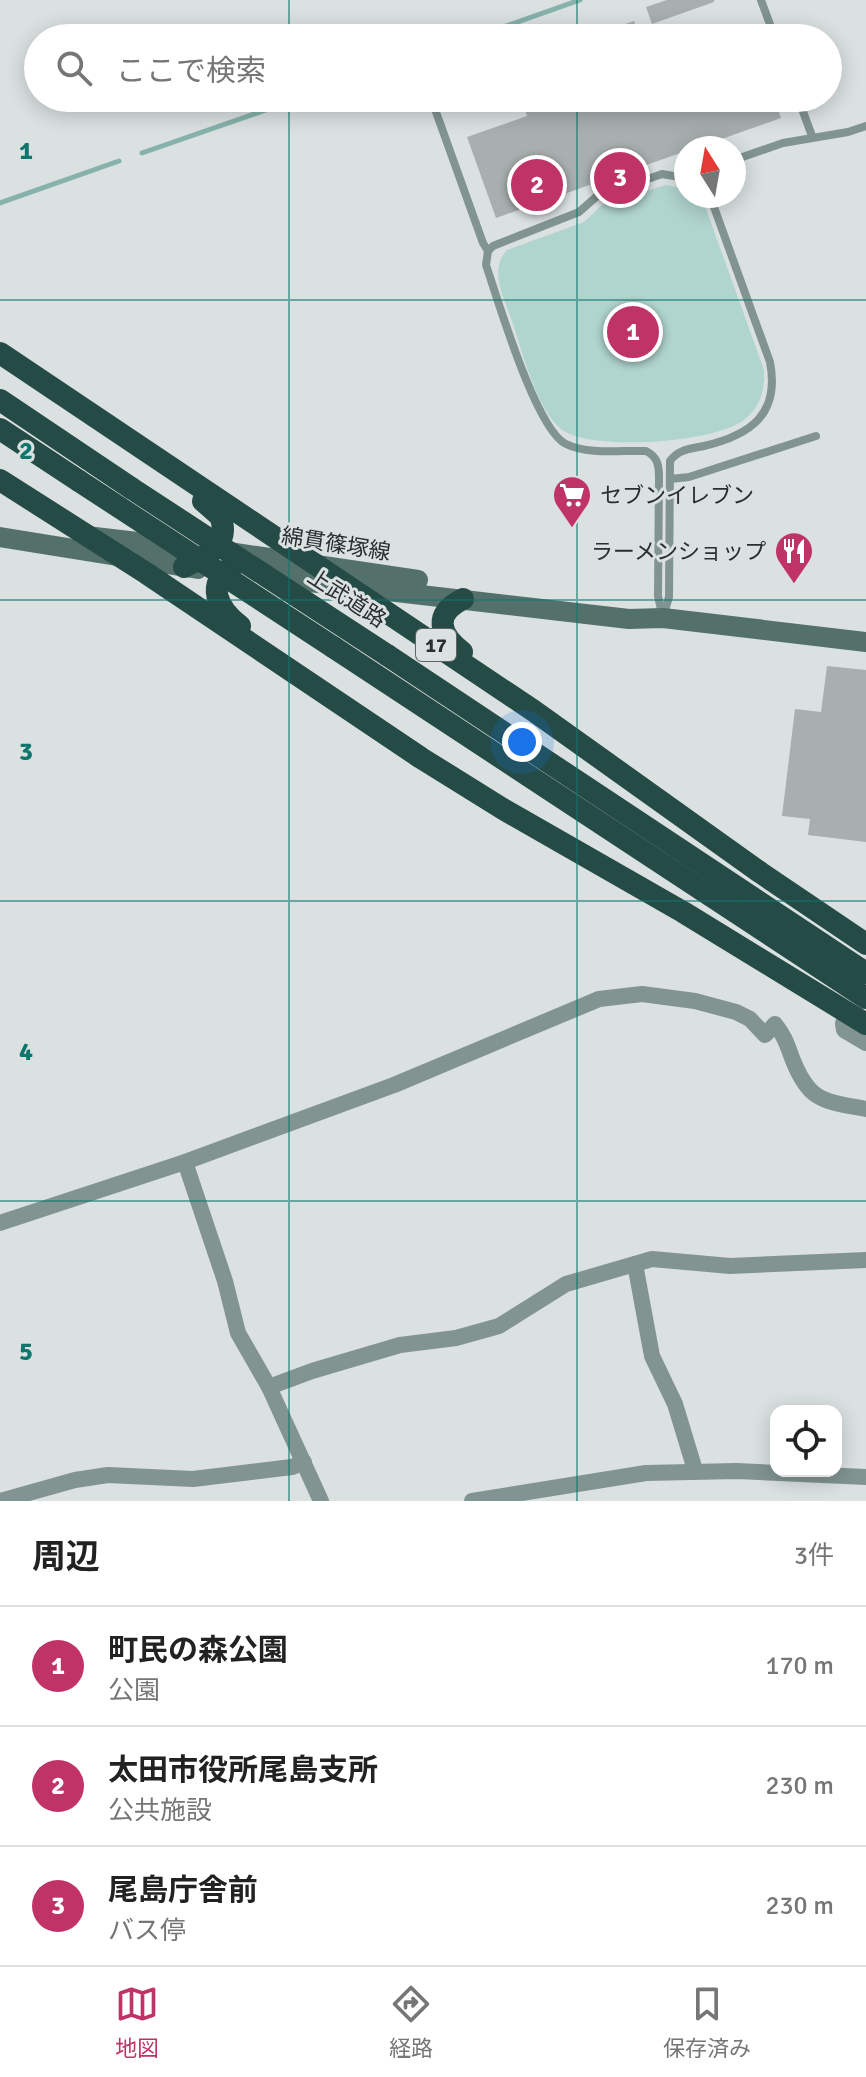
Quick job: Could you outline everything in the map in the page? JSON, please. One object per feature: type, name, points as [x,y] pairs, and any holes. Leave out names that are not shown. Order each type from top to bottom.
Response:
[{"type":"highway","name":"17","points":[[0,353],[534,711],[866,944]]},
{"type":"highway","name":"上武道路","points":[[0,400],[866,973]]},
{"type":"highway","points":[[0,429],[866,998]]},
{"type":"highway","points":[[158,459],[220,516],[224,531],[215,551],[184,567]]},
{"type":"highway","points":[[0,480],[503,809],[683,912],[866,1024]]},
{"type":"highway","points":[[255,556],[223,572],[216,590],[224,611],[318,690]]},
{"type":"highway","points":[[463,599],[453,604],[443,616],[445,635],[455,647],[509,686],[534,711]]},
{"type":"main road","name":"綿貫篠塚線","points":[[0,528],[314,564],[390,577],[630,607],[663,618]]},
{"type":"main road","name":"綿貫篠塚線","points":[[0,537],[123,559],[223,572],[629,619],[663,618],[866,642]]},
{"type":"street","points":[[0,1223],[185,1162],[394,1085],[581,1005],[620,995],[664,996],[736,1012],[750,1019],[765,1035],[775,1024],[786,1037],[801,1079],[812,1095],[837,1104],[866,1109]]},
{"type":"street","points":[[846,1012],[844,1030],[866,1043]]},
{"type":"street","points":[[185,1162],[225,1281],[238,1333],[269,1387],[321,1501]]},
{"type":"street","points":[[269,1387],[400,1345],[456,1338],[499,1326],[566,1284],[652,1259],[730,1266],[866,1260]]},
{"type":"street","points":[[635,1264],[652,1356],[675,1404],[695,1470]]},
{"type":"street","points":[[0,1501],[75,1480],[108,1475],[193,1479],[292,1467],[304,1462]]},
{"type":"street","points":[[472,1501],[592,1480],[695,1470],[866,1477]]},
{"type":"lane","points":[[761,0],[770,24]]},
{"type":"lane","points":[[436,112],[488,251],[486,265],[542,415],[556,436],[566,444],[585,449],[646,451],[654,455],[659,478],[658,596],[663,618]]},
{"type":"lane","points":[[803,112],[812,136]]},
{"type":"lane","points":[[746,156],[783,143],[866,126]]},
{"type":"lane","points":[[488,251],[500,242],[579,212],[596,197],[662,174],[674,174]]},
{"type":"lane","points":[[663,618],[669,597],[670,461],[675,455],[740,434],[766,411],[772,393],[770,362],[714,208]]},
{"type":"lane","points":[[670,479],[702,474],[816,436]]},
{"type":"green space","points":[[666,185],[674,187],[674,208],[706,208],[764,370],[761,397],[745,419],[709,434],[653,442],[598,441],[576,436],[561,429],[552,420],[525,362],[501,292],[499,266],[507,250],[584,222],[603,204]]},
{"type":"building","points":[[667,0],[714,2],[652,24],[646,7]]},
{"type":"building","points":[[526,112],[779,112],[781,118],[730,136],[674,136],[674,155],[496,218],[467,137],[527,116]]},
{"type":"building","points":[[827,666],[866,670],[866,842],[808,835],[810,819],[782,816],[795,709],[821,712]]},
{"type":"waterway","points":[[512,24],[580,0]]},
{"type":"waterway","points":[[142,153],[260,112]]},
{"type":"waterway","points":[[0,203],[119,161]]},
{"type":"place","name":"尾島庁舎前","points":[[620,178]]},
{"type":"place","name":"太田市役所尾島支所","points":[[537,185]]},
{"type":"place","name":"町民の森公園","points":[[633,332]]},
{"type":"place","name":"セブンイレブン","points":[[572,529]]},
{"type":"place","name":"ラーメンショップ","points":[[794,585]]}]
